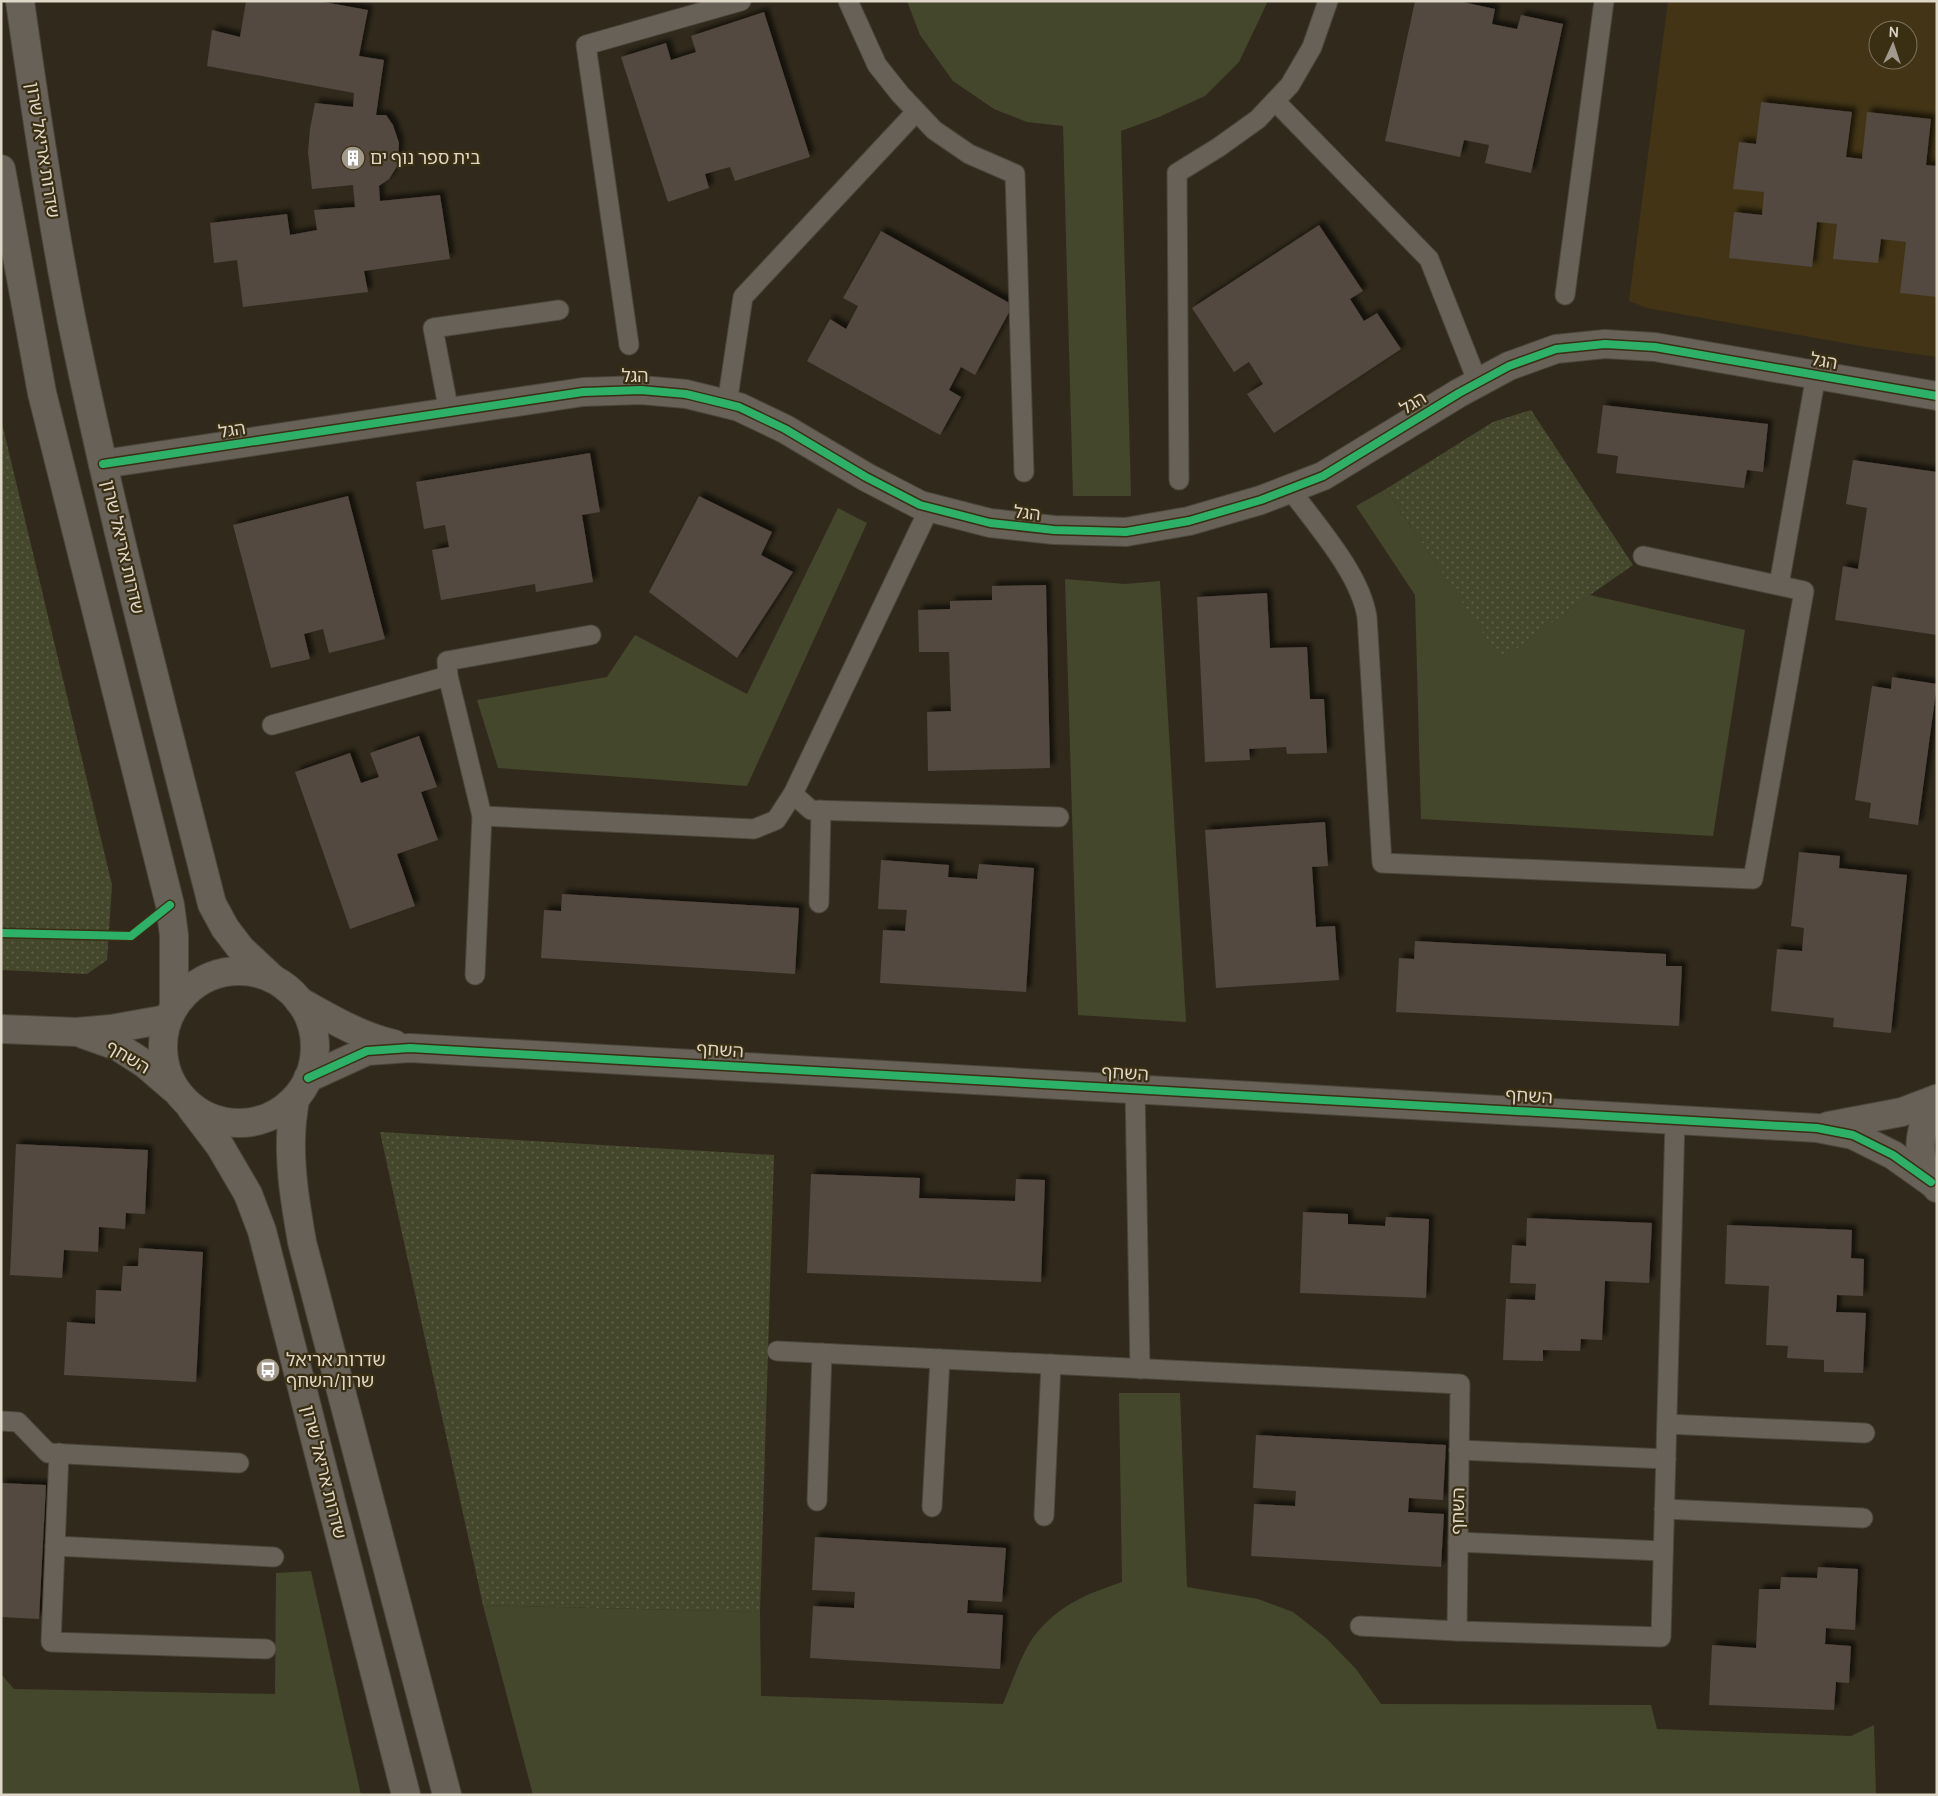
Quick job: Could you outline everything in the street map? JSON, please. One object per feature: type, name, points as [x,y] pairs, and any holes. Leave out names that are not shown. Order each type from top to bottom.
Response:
[{"type":"street","name":"שדרות אריאל שרון","points":[[20,1],[56,232],[72,320],[139,618],[212,904],[225,928],[240,949],[272,978]]},
{"type":"street","points":[[1,169],[42,393],[170,905],[174,936],[171,1013],[162,1043],[165,1067],[183,1098],[213,1119],[236,1124],[260,1121],[284,1110],[302,1088],[314,1067],[316,1040],[309,1015],[294,994],[272,978],[247,971],[221,973],[198,982],[180,999],[171,1013]]},
{"type":"street","name":"הגל","points":[[103,464],[583,392],[641,390],[686,394],[739,407],[785,429],[866,477],[920,505],[990,524],[1054,530],[1126,532],[1189,521],[1261,500],[1323,476],[1478,383],[1510,366],[1556,349],[1605,344],[1655,347],[1937,396]]},
{"type":"street","name":"השחף","points":[[299,1001],[378,1041],[410,1048]]},
{"type":"street","name":"השחף","points":[[1,1029],[77,1032],[111,1029],[171,1013]]},
{"type":"street","name":"השחף","points":[[77,1032],[117,1046],[145,1064],[183,1098]]},
{"type":"street","name":"השחף","points":[[302,1088],[366,1051],[410,1048],[1817,1128],[1854,1135],[1893,1155],[1935,1186]]},
{"type":"street","name":"שדרות אריאל שרון","points":[[302,1088],[290,1136],[295,1203],[302,1242],[447,1795]]},
{"type":"street","name":"שדרות אריאל שרון","points":[[183,1098],[220,1146],[248,1194],[262,1231],[406,1795]]},
{"type":"street","points":[[1935,1186],[1922,1161],[1920,1140],[1925,1118],[1936,1099]]},
{"type":"street","name":"השחף","points":[[1817,1128],[1902,1112],[1936,1099]]},
{"type":"lane","points":[[629,346],[586,45],[741,1]]},
{"type":"lane","points":[[848,1],[877,65],[916,112],[934,130],[969,154],[1015,174],[1024,472]]},
{"type":"lane","points":[[1179,480],[1176,173],[1258,119],[1290,85],[1312,47],[1328,1]]},
{"type":"lane","points":[[1565,295],[1604,1]]},
{"type":"lane","points":[[1275,101],[1428,259],[1478,383]]},
{"type":"lane","points":[[726,404],[743,297],[916,112]]},
{"type":"lane","points":[[450,412],[433,328],[559,310]]},
{"type":"lane","points":[[1779,585],[1816,375]]},
{"type":"lane","points":[[1290,489],[1351,573],[1364,600],[1367,617],[1382,864],[1752,879],[1804,590],[1643,556]]},
{"type":"lane","points":[[482,816],[754,829],[776,820],[793,794],[930,507]]},
{"type":"lane","points":[[475,975],[482,816],[448,676],[447,662],[591,635]]},
{"type":"lane","points":[[272,725],[448,676]]},
{"type":"lane","points":[[793,794],[811,810],[1059,817]]},
{"type":"lane","points":[[819,904],[821,810]]},
{"type":"lane","points":[[1135,1089],[1140,1369]]},
{"type":"lane","points":[[1360,1626],[1661,1637],[1675,1120]]},
{"type":"lane","name":"השחף","points":[[777,1351],[1460,1384],[1457,1631]]},
{"type":"lane","points":[[817,1501],[822,1354]]},
{"type":"lane","points":[[932,1507],[940,1359]]},
{"type":"lane","points":[[1044,1516],[1051,1364]]},
{"type":"lane","points":[[1,1421],[18,1422],[48,1452],[239,1463]]},
{"type":"lane","points":[[1667,1424],[1865,1433]]},
{"type":"lane","points":[[1459,1450],[1666,1459]]},
{"type":"lane","points":[[59,1453],[51,1642],[266,1649]]},
{"type":"lane","points":[[1664,1509],[1863,1518]]},
{"type":"lane","points":[[1458,1542],[1663,1551]]},
{"type":"lane","points":[[55,1546],[274,1557]]},
{"type":"shaded area","points":[[1668,1],[1937,1],[1937,357],[1866,347],[1647,308],[1629,301]]},
{"type":"green space","points":[[907,1],[1268,1],[1239,62],[1205,96],[1159,117],[1121,131],[1131,496],[1073,496],[1063,126],[1027,122],[994,109],[953,81],[920,35]]},
{"type":"green space","points":[[1531,410],[1633,565],[1501,661],[1386,489],[1493,422]]},
{"type":"green space","points":[[1,419],[112,885],[107,960],[87,974],[1,970]]},
{"type":"green space","points":[[1386,489],[1501,660],[1590,595],[1745,630],[1713,836],[1421,819],[1415,595],[1356,506]]},
{"type":"green space","points":[[838,508],[867,523],[747,786],[498,768],[477,700],[607,677],[635,635],[747,694]]},
{"type":"green space","points":[[1065,579],[1125,584],[1160,581],[1186,1022],[1078,1015]]},
{"type":"green space","points":[[380,1132],[774,1155],[760,1612],[483,1605]]},
{"type":"green space","points":[[1119,1393],[1180,1393],[1187,1587],[1258,1599],[1293,1612],[1326,1638],[1356,1669],[1381,1704],[1651,1705],[1657,1729],[1851,1736],[1874,1725],[1876,1795],[533,1795],[483,1605],[760,1612],[761,1696],[1003,1704],[1026,1649],[1044,1624],[1075,1601],[1122,1582]]},
{"type":"green space","points":[[311,1571],[361,1795],[1,1795],[1,1674],[14,1689],[275,1694],[276,1573]]},
{"type":"building","name":"בית ספר נוף ים","points":[[246,1],[318,1],[368,10],[359,56],[384,60],[376,115],[386,115],[393,125],[399,143],[398,165],[389,179],[379,186],[380,201],[440,195],[450,259],[364,271],[368,292],[243,307],[237,260],[214,263],[210,223],[287,214],[290,235],[317,230],[314,210],[355,207],[353,185],[312,189],[308,152],[315,103],[353,107],[354,93],[207,66],[212,30],[240,37]]},
{"type":"building","points":[[1415,1],[1458,1],[1495,9],[1492,24],[1517,29],[1521,15],[1563,24],[1531,173],[1485,163],[1489,145],[1464,140],[1460,157],[1385,141]]},
{"type":"building","points":[[764,12],[810,157],[735,181],[730,167],[705,174],[709,188],[668,202],[621,57],[666,43],[671,60],[696,52],[691,36]]},
{"type":"building","points":[[1761,102],[1852,112],[1846,157],[1862,159],[1867,112],[1931,119],[1926,165],[1937,166],[1937,297],[1900,293],[1906,242],[1881,239],[1878,263],[1833,259],[1837,224],[1817,222],[1812,267],[1729,258],[1734,212],[1762,215],[1764,192],[1733,189],[1739,142],[1756,144]]},
{"type":"building","points":[[1319,225],[1363,291],[1350,299],[1364,321],[1377,313],[1401,349],[1274,433],[1247,394],[1263,384],[1249,362],[1234,372],[1192,308]]},
{"type":"building","points":[[881,231],[1013,305],[975,375],[961,367],[949,390],[961,397],[940,435],[807,361],[830,319],[846,329],[858,306],[843,298]]},
{"type":"building","points":[[1603,405],[1768,424],[1763,472],[1747,470],[1744,488],[1616,473],[1618,456],[1597,453]]},
{"type":"building","points":[[590,453],[600,512],[582,515],[593,582],[536,592],[535,584],[441,600],[432,550],[449,547],[445,525],[424,529],[416,482]]},
{"type":"building","points":[[1853,460],[1937,472],[1937,635],[1835,620],[1843,566],[1858,569],[1867,508],[1846,504]]},
{"type":"building","points":[[348,496],[385,639],[329,653],[323,629],[304,634],[310,659],[271,668],[233,525]]},
{"type":"building","points":[[699,496],[772,532],[761,555],[793,572],[737,658],[649,592]]},
{"type":"building","points":[[1046,585],[1050,768],[928,771],[927,712],[951,711],[949,652],[919,652],[918,610],[950,609],[950,601],[992,600],[992,586]]},
{"type":"building","points":[[1267,593],[1270,648],[1307,647],[1310,699],[1324,699],[1327,753],[1287,754],[1286,747],[1249,749],[1250,760],[1205,762],[1197,597]]},
{"type":"building","points":[[1892,677],[1937,684],[1918,825],[1869,818],[1871,803],[1855,800],[1872,686],[1891,689]]},
{"type":"building","points":[[419,736],[437,787],[421,792],[438,840],[397,854],[415,906],[350,929],[295,772],[350,753],[361,783],[379,777],[370,753]]},
{"type":"building","points":[[1325,822],[1328,866],[1312,867],[1316,927],[1335,926],[1339,980],[1216,988],[1205,830]]},
{"type":"building","points":[[1799,852],[1840,856],[1839,868],[1907,875],[1891,1033],[1833,1027],[1834,1018],[1771,1011],[1777,949],[1802,951],[1804,928],[1791,926]]},
{"type":"building","points":[[881,860],[949,865],[948,877],[977,879],[979,864],[1034,868],[1026,992],[880,983],[883,930],[905,931],[907,910],[878,909]]},
{"type":"building","points":[[562,894],[799,908],[795,974],[541,958],[544,910],[561,911]]},
{"type":"building","points":[[1415,941],[1666,954],[1666,966],[1682,966],[1679,1026],[1396,1012],[1399,958],[1414,959]]},
{"type":"building","points":[[16,1144],[148,1150],[145,1214],[126,1213],[125,1229],[99,1227],[98,1252],[64,1250],[62,1278],[10,1275]]},
{"type":"building","points":[[811,1174],[920,1178],[919,1198],[1015,1201],[1016,1179],[1045,1180],[1041,1282],[807,1273]]},
{"type":"building","points":[[1303,1212],[1348,1214],[1348,1224],[1385,1226],[1386,1217],[1429,1219],[1426,1298],[1300,1293]]},
{"type":"building","points":[[1527,1218],[1652,1223],[1649,1283],[1605,1281],[1602,1340],[1581,1339],[1580,1351],[1543,1350],[1543,1361],[1503,1360],[1506,1299],[1535,1300],[1536,1284],[1510,1283],[1512,1245],[1526,1246]]},
{"type":"building","points":[[1727,1225],[1852,1230],[1851,1258],[1864,1259],[1863,1296],[1837,1295],[1836,1312],[1866,1313],[1863,1373],[1824,1372],[1824,1360],[1787,1358],[1788,1346],[1766,1345],[1769,1286],[1725,1284]]},
{"type":"building","points":[[139,1248],[203,1252],[196,1382],[64,1375],[67,1322],[95,1324],[96,1290],[121,1291],[123,1266],[138,1266]]},
{"type":"building","points":[[1256,1435],[1446,1445],[1443,1500],[1409,1498],[1408,1512],[1444,1514],[1441,1567],[1251,1556],[1254,1504],[1295,1506],[1296,1491],[1253,1488]]},
{"type":"building","points":[[1,1483],[46,1485],[39,1619],[1,1617]]},
{"type":"building","points":[[815,1537],[1006,1548],[1002,1602],[968,1600],[967,1613],[1003,1615],[1000,1669],[810,1658],[813,1606],[854,1608],[855,1592],[812,1590]]},
{"type":"building","points":[[1818,1567],[1858,1569],[1855,1630],[1826,1628],[1825,1644],[1851,1646],[1849,1683],[1836,1682],[1834,1710],[1709,1705],[1712,1645],[1756,1648],[1759,1589],[1780,1589],[1781,1577],[1817,1578]]},
{"type":"cycle path","points":[[103,464],[583,392],[641,390],[686,394],[739,407],[785,429],[866,477],[920,505],[990,523],[1054,530],[1126,532],[1189,521],[1261,500],[1323,476],[1459,393],[1509,366],[1556,349],[1605,344],[1655,347],[1937,396]]},
{"type":"cycle path","points":[[1,933],[131,936],[170,905]]},
{"type":"cycle path","points":[[308,1078],[367,1051],[410,1048],[1817,1128],[1853,1135],[1893,1155],[1931,1182]]},
{"type":"place","name":"בית ספר נוף ים","points":[[353,158]]},
{"type":"place","name":"שדרות אריאל שרון/השחף","points":[[268,1370]]}]
